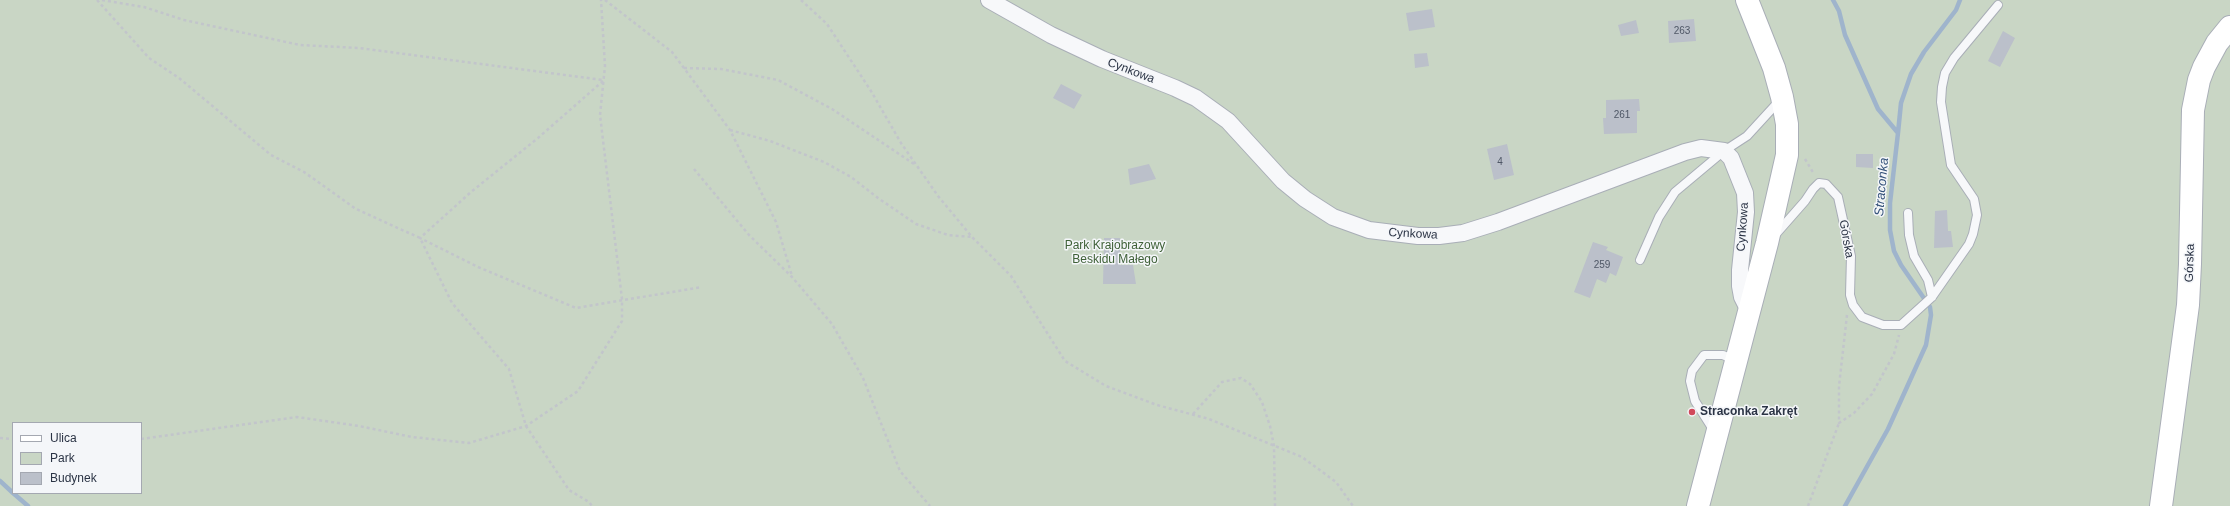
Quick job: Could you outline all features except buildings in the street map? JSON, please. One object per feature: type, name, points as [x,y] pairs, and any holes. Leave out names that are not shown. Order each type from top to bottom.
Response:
[{"type":"street","name":"Cynkowa","points":[[990,0],[1051,35],[1102,59],[1196,98],[1228,121],[1283,181],[1304,199],[1333,217],[1369,230],[1418,236],[1439,236],[1463,233],[1498,222],[1685,152],[1701,148],[1724,151],[1731,158],[1745,193],[1746,212],[1740,270],[1740,286],[1742,297],[1749,311]]},
{"type":"street","name":"Górska","points":[[1698,506],[1767,243],[1787,155],[1787,124],[1782,97],[1774,68],[1747,0]]},
{"type":"street","name":"Górska","points":[[2161,506],[2188,305],[2193,110],[2199,80],[2204,67],[2217,43],[2230,27]]},
{"type":"lane","points":[[1901,325],[1932,297],[1969,244],[1973,234],[1977,215],[1974,199],[1950,164],[1941,102],[1942,87],[1945,73],[1954,58],[1998,5]]},
{"type":"lane","points":[[1640,260],[1659,217],[1675,192],[1724,151],[1747,136],[1764,119],[1782,97]]},
{"type":"lane","name":"Górska","points":[[1767,243],[1805,201],[1816,186],[1819,183],[1826,184],[1838,197],[1851,256],[1850,295],[1853,305],[1862,317],[1883,325],[1901,325]]},
{"type":"lane","points":[[1908,213],[1909,235],[1914,256],[1928,280],[1932,297]]},
{"type":"lane","points":[[1717,436],[1705,420],[1695,401],[1690,381],[1692,371],[1704,355],[1723,355],[1736,361]]},
{"type":"path","points":[[97,0],[149,58],[180,78],[271,154],[304,172],[356,209],[420,238],[478,267],[576,308],[622,299],[702,287]]},
{"type":"path","points":[[102,0],[144,7],[184,20],[300,45],[359,48],[604,80]]},
{"type":"path","points":[[142,439],[297,417],[359,426],[412,437],[469,443],[526,426],[578,391],[622,321],[622,299],[600,115],[604,80],[603,20],[601,0]]},
{"type":"path","points":[[605,0],[672,52],[730,130],[776,222],[792,276]]},
{"type":"path","points":[[801,0],[827,24],[916,165],[938,196],[972,238],[1011,276],[1065,361],[1106,386],[1157,405],[1209,419],[1302,457],[1336,482],[1353,506]]},
{"type":"path","points":[[684,68],[721,69],[778,80],[832,108],[916,165]]},
{"type":"path","points":[[420,238],[470,192],[538,138],[604,80]]},
{"type":"path","points":[[730,130],[770,140],[824,162],[851,177],[916,224],[948,235],[972,238]]},
{"type":"path","points":[[694,169],[749,235],[792,276],[832,324],[863,378],[900,471],[930,506]]},
{"type":"path","points":[[420,238],[452,303],[510,369],[526,426],[569,490],[589,502],[592,506]]},
{"type":"path","points":[[1808,506],[1839,422],[1839,386],[1850,295]]},
{"type":"path","points":[[1839,422],[1858,409],[1872,394],[1894,354],[1901,325]]},
{"type":"path","points":[[1192,414],[1222,382],[1241,378],[1250,384],[1262,402],[1274,446],[1275,506]]},
{"type":"path","points":[[0,438],[12,439]]},
{"type":"green space","name":"Park Krajobrazowy Beskidu Małego","points":[[0,0],[2230,0],[2230,506],[0,506]]},
{"type":"waterway","name":"Straconka","points":[[1833,0],[1839,11],[1845,35],[1878,109],[1898,133],[1890,203],[1890,230],[1894,251],[1901,265],[1930,307],[1931,315],[1926,345],[1888,429],[1845,506]]},
{"type":"waterway","points":[[1898,133],[1901,103],[1911,74],[1924,52],[1956,10],[1960,0]]},
{"type":"waterway","points":[[0,481],[12,492]]},
{"type":"waterway","points":[[14,494],[28,506]]},
{"type":"place","name":"Straconka Zakręt","points":[[1692,412]]}]
